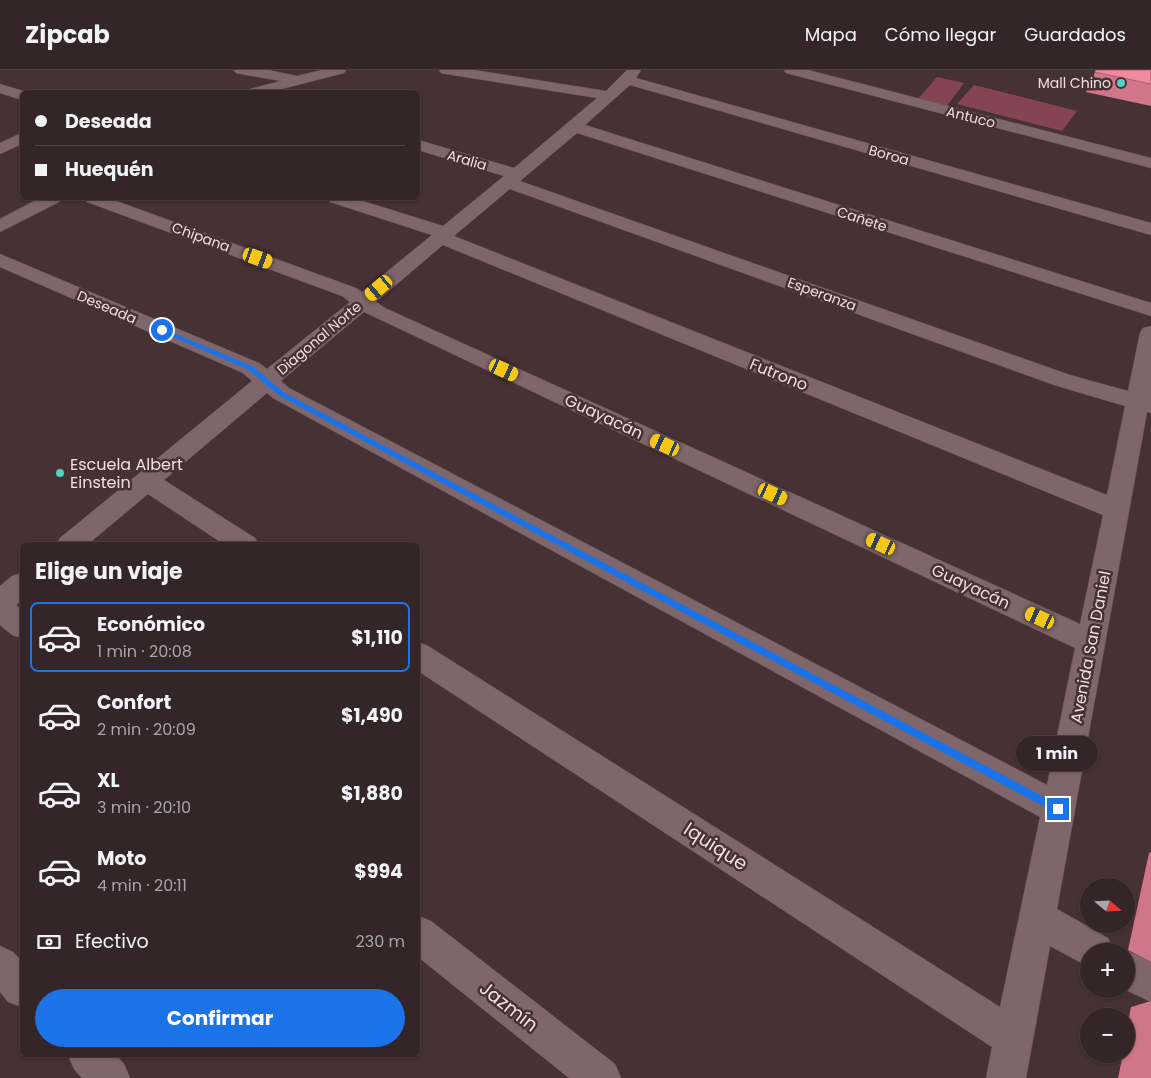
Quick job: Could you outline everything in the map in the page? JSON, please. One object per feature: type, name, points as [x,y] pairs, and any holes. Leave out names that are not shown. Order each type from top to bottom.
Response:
[{"type":"street","points":[[241,70],[301,80],[314,70]]},
{"type":"street","points":[[263,90],[339,70]]},
{"type":"street","points":[[446,70],[610,96]]},
{"type":"street","name":"Antuco","points":[[791,70],[1151,163]]},
{"type":"street","name":"Diagonal Norte","points":[[73,542],[574,127],[631,75]]},
{"type":"street","name":"Boroa","points":[[631,75],[1151,230]]},
{"type":"street","points":[[2,90],[20,94]]},
{"type":"street","name":"Cañete","points":[[574,127],[1151,310]]},
{"type":"street","points":[[0,149],[20,139]]},
{"type":"street","name":"Aralia","points":[[420,146],[512,178]]},
{"type":"street","name":"Esperanza","points":[[512,178],[1062,380],[1144,404]]},
{"type":"street","points":[[0,226],[49,200]]},
{"type":"street","name":"Chipana","points":[[99,200],[349,292],[363,301]]},
{"type":"street","name":"Futrono","points":[[342,200],[443,236],[1117,510]]},
{"type":"street","name":"Deseada","points":[[0,260],[251,368],[266,382],[298,403],[1058,809]]},
{"type":"street","name":"Guayacán","points":[[363,301],[378,312],[1091,642]]},
{"type":"street","name":"Avenida San Daniel","points":[[1006,1078],[1117,510],[1144,404],[1151,333]]},
{"type":"street","points":[[146,481],[241,542]]},
{"type":"street","points":[[0,602],[20,586]]},
{"type":"street","points":[[0,608],[20,624]]},
{"type":"street","name":"Iquique","points":[[420,656],[1014,1038]]},
{"type":"street","points":[[1037,918],[1081,943]]},
{"type":"street","name":"Jazmín","points":[[420,936],[601,1078]]},
{"type":"street","points":[[0,965],[20,986]]},
{"type":"street","points":[[1135,974],[1151,983]]},
{"type":"street","points":[[90,1057],[110,1078]]},
{"type":"shaded area","points":[[937,77],[964,83],[947,106],[918,99]]},
{"type":"shaded area","points":[[974,85],[1077,111],[1062,131],[957,104]]},
{"type":"building","points":[[1096,70],[1151,70],[1151,84],[1095,72]]},
{"type":"place","name":"Mall Chino","points":[[1121,83]]},
{"type":"place","name":"Escuela Albert Einstein","points":[[60,473]]},
{"type":"route","points":[[162,330],[251,368],[281,393],[1058,809]]}]
